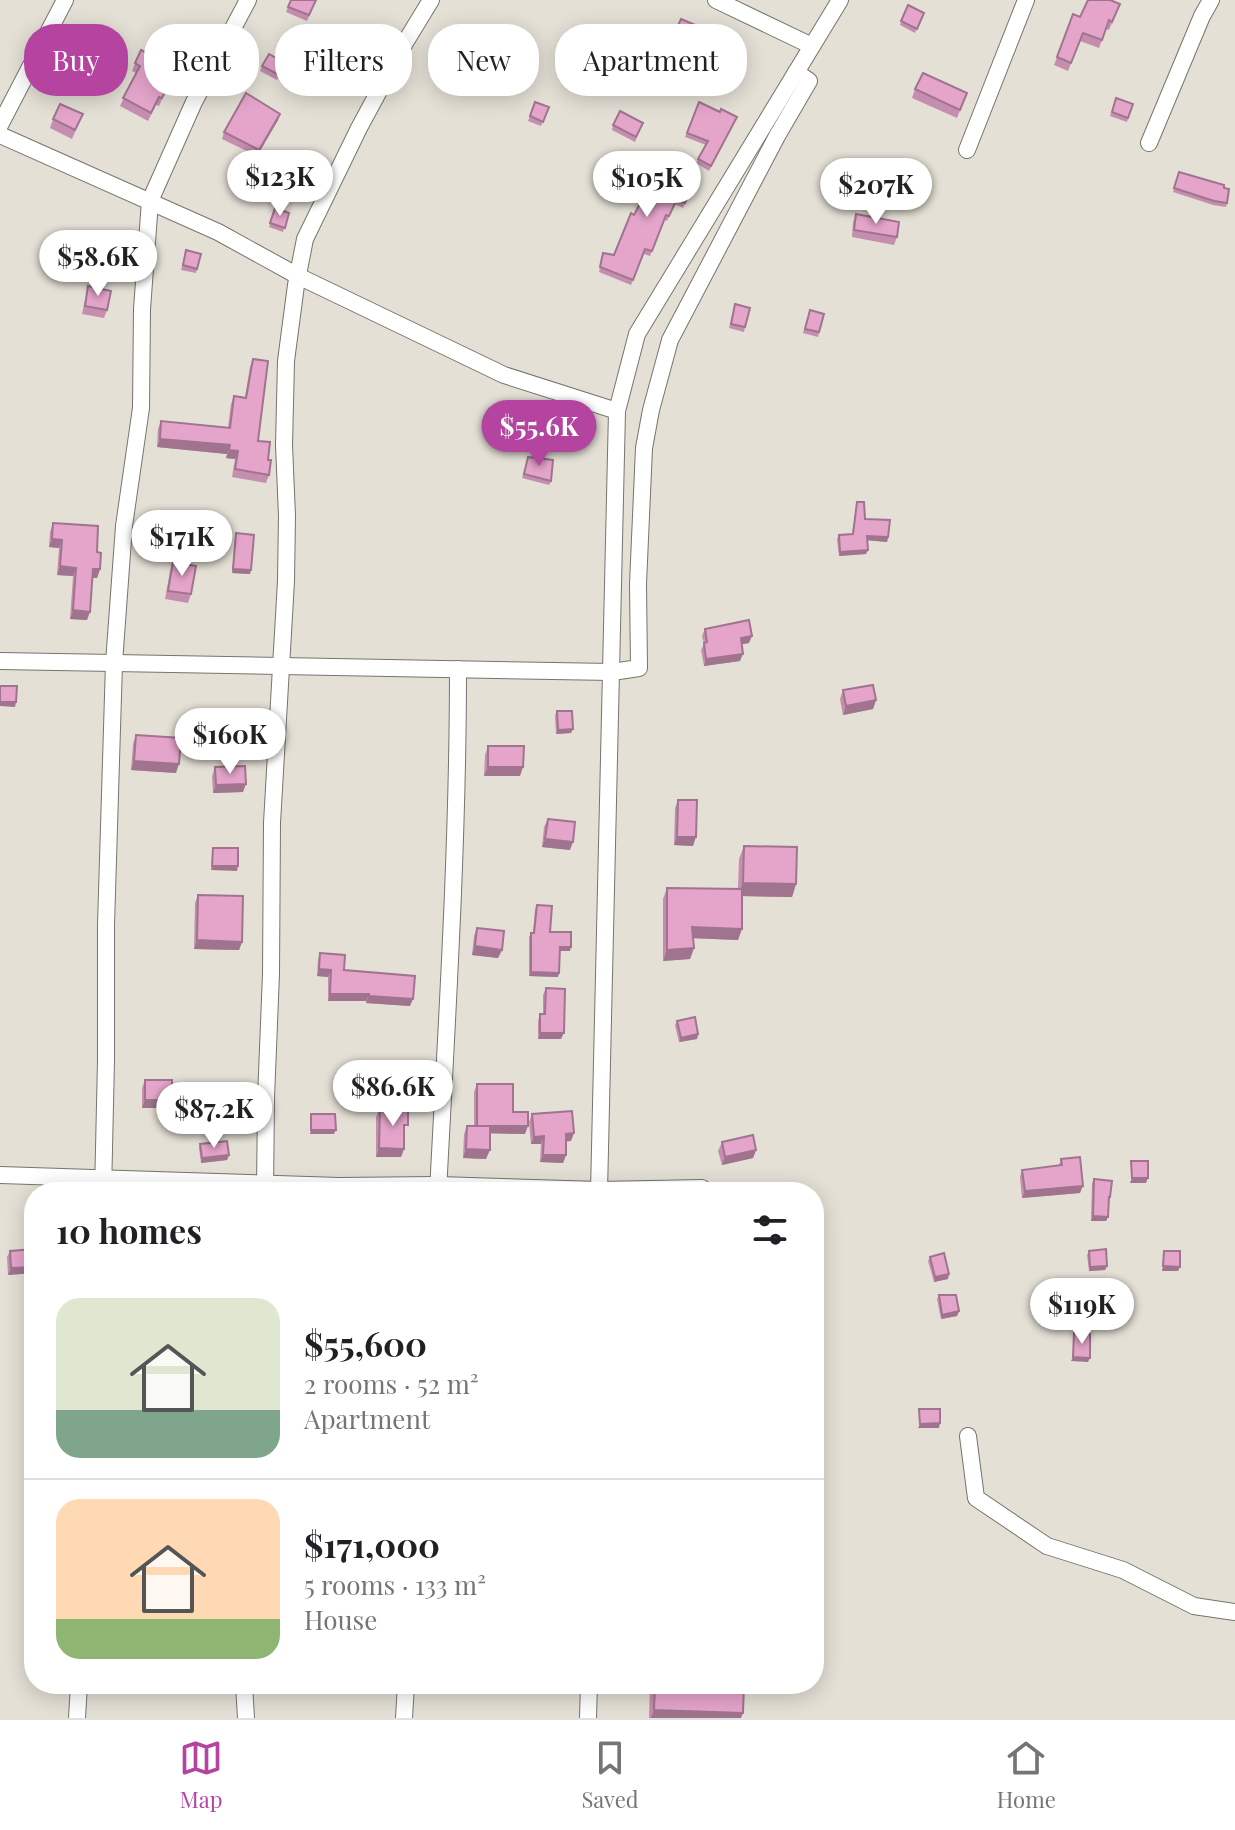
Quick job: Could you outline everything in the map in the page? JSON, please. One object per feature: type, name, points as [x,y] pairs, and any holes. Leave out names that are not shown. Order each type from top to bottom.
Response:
[{"type":"street","points":[[0,125],[65,0]]},
{"type":"street","points":[[104,1182],[106,925],[114,663],[124,526],[141,408],[142,309],[150,201],[194,102],[248,0]]},
{"type":"street","points":[[265,1182],[272,823],[287,516],[284,445],[286,361],[305,239],[359,128],[431,0]]},
{"type":"street","points":[[716,0],[812,46]]},
{"type":"street","points":[[599,1182],[617,411],[637,334],[840,0]]},
{"type":"street","points":[[967,150],[1026,0]]},
{"type":"street","points":[[1149,143],[1211,0]]},
{"type":"street","points":[[0,661],[612,672],[639,668],[638,584],[644,448],[651,410],[670,340],[809,81],[796,72]]},
{"type":"street","points":[[0,135],[218,232],[298,276],[504,375],[617,411]]},
{"type":"street","points":[[438,1182],[458,761],[458,669]]},
{"type":"street","points":[[0,1175],[66,1182]]},
{"type":"street","points":[[968,1436],[976,1498],[1047,1546],[1123,1570],[1194,1606],[1235,1612]]},
{"type":"street","points":[[77,1718],[78,1694]]},
{"type":"street","points":[[245,1694],[246,1718]]},
{"type":"street","points":[[404,1718],[405,1694]]},
{"type":"street","points":[[588,1718],[589,1694]]},
{"type":"building","points":[[291,0],[316,0],[309,15],[288,7]]},
{"type":"building","points":[[1088,0],[1110,0],[1120,4],[1112,22],[1109,20],[1102,40],[1083,33],[1071,63],[1057,57],[1073,14],[1080,17]]},
{"type":"building","points":[[908,5],[924,13],[917,29],[901,21]]},
{"type":"building","points":[[141,50],[144,51],[144,96],[163,96],[159,97],[151,113],[123,98],[128,96],[128,89],[140,66],[135,63]]},
{"type":"building","points":[[269,54],[275,57],[275,73],[262,66]]},
{"type":"building","points":[[923,73],[967,93],[960,110],[915,89]]},
{"type":"building","points":[[244,96],[251,96],[280,114],[259,150],[224,132]]},
{"type":"building","points":[[1116,98],[1133,104],[1128,118],[1112,112]]},
{"type":"building","points":[[535,102],[549,107],[543,122],[530,116]]},
{"type":"building","points":[[699,102],[737,117],[711,166],[698,159],[708,141],[687,133]]},
{"type":"building","points":[[60,104],[83,114],[75,130],[53,119]]},
{"type":"building","points":[[620,111],[643,123],[636,137],[613,125]]},
{"type":"building","points":[[662,156],[683,165],[676,182],[691,188],[685,203],[677,199],[669,216],[666,215],[652,251],[645,249],[633,280],[600,267],[603,253],[614,255],[631,213],[634,215],[649,186],[645,184]]},
{"type":"building","points":[[1179,172],[1224,185],[1229,189],[1227,203],[1174,188]]},
{"type":"building","points":[[282,175],[298,184],[287,203],[271,194]]},
{"type":"building","points":[[275,208],[289,213],[285,228],[270,223]]},
{"type":"building","points":[[856,214],[899,222],[897,237],[854,230]]},
{"type":"building","points":[[186,250],[201,254],[197,269],[183,265]]},
{"type":"building","points":[[88,286],[111,291],[107,310],[85,306]]},
{"type":"building","points":[[735,304],[750,308],[745,327],[731,324]]},
{"type":"building","points":[[810,310],[824,314],[819,332],[805,329]]},
{"type":"building","points":[[253,359],[268,361],[258,441],[270,442],[269,475],[235,469],[238,451],[229,450],[230,445],[160,439],[161,421],[230,428],[234,396],[246,398]]},
{"type":"building","points":[[528,457],[553,460],[551,481],[524,474]]},
{"type":"building","points":[[857,502],[864,502],[865,519],[890,520],[888,537],[867,536],[868,550],[840,552],[839,535],[853,534]]},
{"type":"building","points":[[53,523],[98,526],[100,569],[93,569],[90,612],[73,610],[76,568],[60,566],[62,540],[52,539]]},
{"type":"building","points":[[236,533],[254,535],[251,570],[233,569]]},
{"type":"building","points":[[173,562],[196,566],[191,594],[168,591]]},
{"type":"building","points":[[749,620],[752,636],[741,638],[743,654],[706,659],[705,629]]},
{"type":"building","points":[[873,685],[876,700],[846,706],[843,690]]},
{"type":"building","points":[[0,686],[17,686],[16,702],[0,702]]},
{"type":"building","points":[[557,711],[572,711],[573,729],[558,730]]},
{"type":"building","points":[[136,735],[181,738],[179,764],[134,761]]},
{"type":"building","points":[[488,746],[524,746],[523,767],[488,767]]},
{"type":"building","points":[[245,766],[246,784],[216,785],[215,767]]},
{"type":"building","points":[[678,800],[697,800],[696,837],[677,837]]},
{"type":"building","points":[[548,819],[575,822],[573,842],[545,839]]},
{"type":"building","points":[[744,846],[797,847],[796,884],[743,883]]},
{"type":"building","points":[[213,848],[238,848],[238,866],[212,866]]},
{"type":"building","points":[[667,888],[742,889],[742,929],[692,927],[694,948],[667,950]]},
{"type":"building","points":[[198,895],[243,896],[242,942],[197,940]]},
{"type":"building","points":[[537,905],[552,906],[550,932],[571,932],[571,947],[560,947],[559,973],[531,972],[531,933],[534,933]]},
{"type":"building","points":[[477,928],[504,931],[502,950],[475,946]]},
{"type":"building","points":[[320,953],[345,955],[344,970],[415,976],[413,999],[330,994],[331,970],[319,969]]},
{"type":"building","points":[[546,988],[565,989],[564,1033],[540,1033],[540,1014],[545,1014]]},
{"type":"building","points":[[695,1017],[698,1034],[681,1038],[677,1021]]},
{"type":"building","points":[[145,1080],[172,1080],[172,1100],[145,1100]]},
{"type":"building","points":[[477,1084],[513,1084],[513,1112],[528,1112],[528,1126],[477,1126]]},
{"type":"building","points":[[380,1108],[408,1109],[404,1149],[379,1148]]},
{"type":"building","points":[[572,1111],[574,1133],[566,1134],[566,1155],[543,1155],[544,1136],[534,1137],[532,1114]]},
{"type":"building","points":[[311,1114],[335,1114],[336,1130],[311,1130]]},
{"type":"building","points":[[467,1126],[490,1126],[490,1150],[466,1149]]},
{"type":"building","points":[[753,1135],[756,1150],[725,1157],[722,1142]]},
{"type":"building","points":[[227,1141],[229,1155],[202,1158],[200,1144]]},
{"type":"building","points":[[1080,1157],[1083,1186],[1025,1191],[1022,1170],[1062,1165],[1061,1159]]},
{"type":"building","points":[[1131,1161],[1148,1161],[1148,1178],[1132,1178]]},
{"type":"building","points":[[1094,1179],[1112,1181],[1108,1217],[1093,1216]]},
{"type":"building","points":[[1106,1249],[1107,1266],[1090,1267],[1089,1251]]},
{"type":"building","points":[[24,1250],[24,1267],[11,1268],[10,1251]]},
{"type":"building","points":[[1164,1251],[1180,1251],[1180,1267],[1163,1266]]},
{"type":"building","points":[[944,1253],[949,1274],[935,1277],[930,1257]]},
{"type":"building","points":[[939,1295],[956,1295],[959,1311],[942,1315]]},
{"type":"building","points":[[1074,1333],[1090,1334],[1090,1358],[1073,1357]]},
{"type":"building","points":[[919,1409],[940,1409],[940,1423],[920,1424]]},
{"type":"building","points":[[655,1694],[744,1694],[743,1713],[654,1710]]}]
